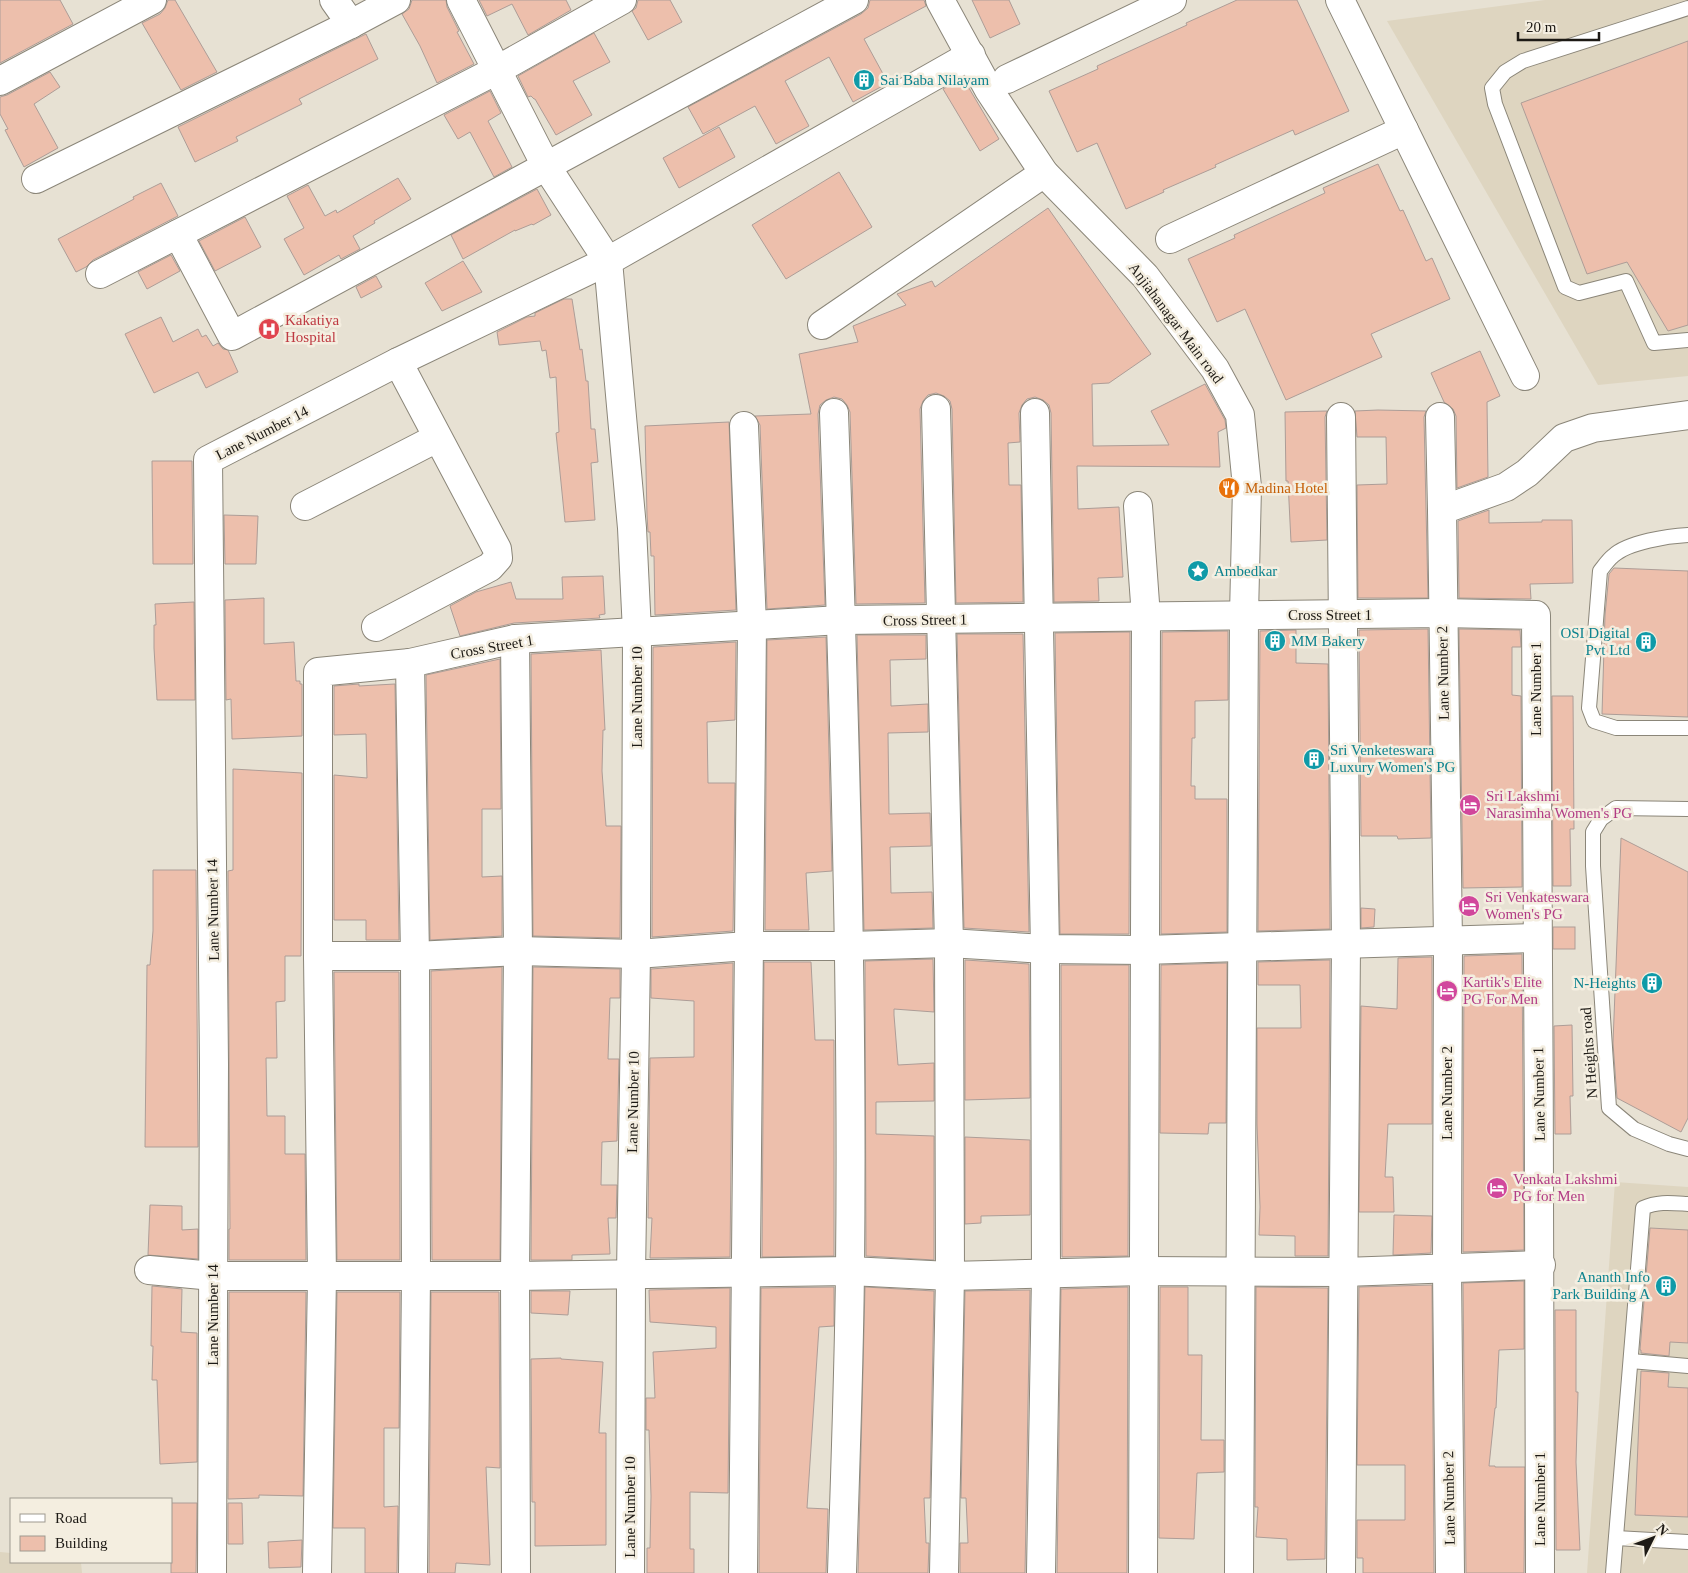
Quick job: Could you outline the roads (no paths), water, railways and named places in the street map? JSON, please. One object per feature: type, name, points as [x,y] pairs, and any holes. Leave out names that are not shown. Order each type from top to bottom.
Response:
[{"type":"street","points":[[0,81],[152,0]]},
{"type":"street","points":[[334,0],[351,24]]},
{"type":"street","points":[[36,179],[396,0]]},
{"type":"street","points":[[461,0],[546,166],[608,261]]},
{"type":"street","points":[[100,274],[497,70],[622,0]]},
{"type":"street","points":[[178,234],[232,336],[854,0]]},
{"type":"street","name":"Anjiahanagar Main road","points":[[940,0],[989,90],[1044,173],[1145,276],[1215,369],[1240,415],[1247,487],[1244,615],[1239,1573]]},
{"type":"street","points":[[1007,79],[1172,0]]},
{"type":"street","points":[[1340,0],[1525,376]]},
{"type":"street","points":[[376,627],[490,567],[498,558],[497,549],[398,362],[608,261],[971,55]]},
{"type":"street","points":[[1170,240],[1404,130]]},
{"type":"street","points":[[822,325],[1044,173]]},
{"type":"street","name":"Lane Number 10","points":[[608,261],[632,528],[637,632],[630,1573]]},
{"type":"street","name":"Lane Number 14","points":[[212,1573],[214,1064],[208,460],[398,362]]},
{"type":"street","points":[[936,409],[949,944],[950,1276],[944,1573]]},
{"type":"street","points":[[834,413],[849,946],[850,1271],[842,1573]]},
{"type":"street","points":[[1035,413],[1045,949],[1046,1274],[1041,1573]]},
{"type":"street","points":[[1442,510],[1506,487],[1527,473],[1564,438],[1593,428],[1688,415]]},
{"type":"street","points":[[1341,1573],[1346,944],[1342,417]]},
{"type":"street","name":"Lane Number 2","points":[[1440,417],[1448,942],[1447,1268],[1450,1573]]},
{"type":"street","points":[[743,1573],[752,625],[744,426]]},
{"type":"street","points":[[305,506],[438,438]]},
{"type":"street","points":[[1138,506],[1146,618],[1142,1573]]},
{"type":"street","name":"Cross Street 1","points":[[318,956],[318,672],[410,663],[515,639],[841,620],[1146,618],[1442,613],[1536,615]]},
{"type":"street","name":"Lane Number 1","points":[[1536,615],[1541,1266],[1540,1573]]},
{"type":"street","points":[[515,639],[518,951],[515,1276],[516,1573]]},
{"type":"street","points":[[410,663],[415,956],[416,1276],[413,1573]]},
{"type":"street","points":[[317,1573],[322,1276],[318,956],[415,956],[518,951],[636,954],[748,946],[949,944],[1045,949],[1144,950],[1537,938]]},
{"type":"street","points":[[149,1270],[213,1276],[515,1276],[850,1271],[950,1276],[1143,1271],[1344,1272],[1541,1266]]},
{"type":"lane","points":[[1688,8],[1522,61],[1505,72],[1492,88],[1494,104],[1565,287],[1579,293],[1626,281],[1654,343],[1688,340]]},
{"type":"lane","points":[[1688,535],[1672,536],[1633,545],[1614,554],[1600,571],[1589,708],[1594,721],[1616,728],[1688,728]]},
{"type":"lane","name":"N Heights road","points":[[1688,809],[1616,808],[1601,819],[1593,832],[1593,866],[1609,1108],[1634,1129],[1669,1144],[1688,1149]]},
{"type":"lane","points":[[1614,1573],[1643,1208],[1663,1202],[1688,1204]]},
{"type":"lane","points":[[1631,1361],[1688,1366]]},
{"type":"lane","points":[[1616,1538],[1688,1542]]},
{"type":"place","name":"Sai Baba Nilayam","points":[[864,80]]},
{"type":"place","name":"Kakatiya Hospital","points":[[269,329]]},
{"type":"place","name":"Madina Hotel","points":[[1229,488]]},
{"type":"place","name":"Ambedkar","points":[[1198,571]]},
{"type":"place","name":"MM Bakery","points":[[1275,641]]},
{"type":"place","name":"OSI Digital Pvt Ltd","points":[[1646,642]]},
{"type":"place","name":"Sri Venketeswara Luxury Women's PG","points":[[1314,759]]},
{"type":"place","name":"Sri Lakshmi Narasimha Women's PG","points":[[1470,805]]},
{"type":"place","name":"Sri Venkateswara Women's PG","points":[[1469,906]]},
{"type":"place","name":"N-Heights","points":[[1652,983]]},
{"type":"place","name":"Kartik's Elite PG For Men","points":[[1447,991]]},
{"type":"place","name":"Venkata Lakshmi PG for Men","points":[[1497,1188]]},
{"type":"place","name":"Ananth Info Park Building A","points":[[1666,1286]]}]
